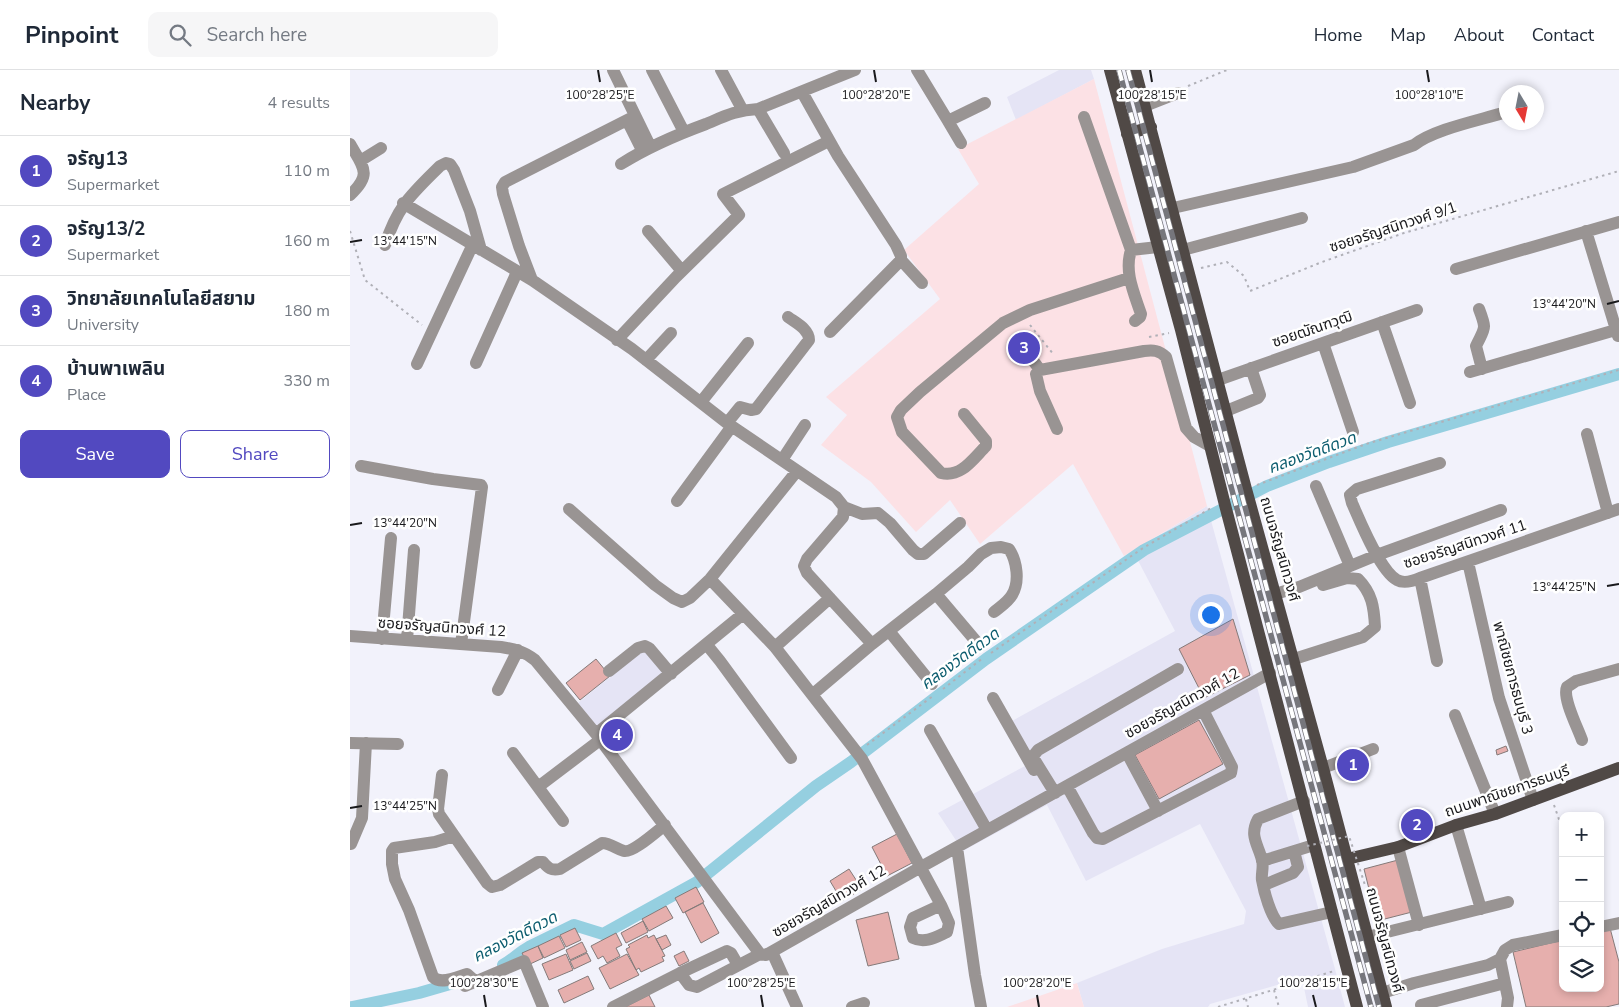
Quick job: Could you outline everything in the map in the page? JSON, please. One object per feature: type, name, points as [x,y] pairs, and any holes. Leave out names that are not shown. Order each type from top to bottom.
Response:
[{"type":"main road","points":[[1110,70],[1181,330],[1210,446],[1222,508],[1270,673],[1304,801],[1311,846],[1332,912],[1357,1007]]},
{"type":"main road","name":"ถนนจรัญสนิทวงศ์","points":[[1135,70],[1226,411],[1251,493],[1277,598],[1386,1007]]},
{"type":"main road","points":[[1127,134],[1151,127]]},
{"type":"main road","name":"ถนนพาณิชยการธนบุรี","points":[[1347,859],[1398,847],[1456,825],[1495,814],[1619,768]]},
{"type":"street","points":[[613,70],[646,148]]},
{"type":"street","points":[[652,70],[684,132]]},
{"type":"street","points":[[721,70],[742,109]]},
{"type":"street","points":[[621,164],[646,148],[684,132],[742,109],[758,109],[854,70]]},
{"type":"street","points":[[916,70],[961,143]]},
{"type":"street","points":[[802,92],[830,141],[902,256],[901,260],[922,282]]},
{"type":"street","points":[[1145,106],[1178,93]]},
{"type":"street","points":[[948,121],[986,103]]},
{"type":"street","points":[[758,109],[784,153]]},
{"type":"street","points":[[1173,208],[1353,167],[1414,145],[1420,140],[1449,129],[1499,114]]},
{"type":"street","points":[[1084,117],[1131,250],[1128,264],[1129,278],[1141,314],[1135,321]]},
{"type":"street","points":[[532,280],[502,194],[502,187],[505,182],[633,121]]},
{"type":"street","points":[[617,340],[682,271],[739,215],[723,194],[830,141]]},
{"type":"street","points":[[350,144],[364,170],[364,178],[361,184],[350,195]]},
{"type":"street","points":[[360,161],[381,148]]},
{"type":"street","points":[[385,245],[397,213],[404,204],[440,166],[450,164],[470,211],[477,247],[431,333],[417,364]]},
{"type":"street","points":[[404,204],[532,280],[590,319],[730,424],[836,497],[844,507],[862,514],[878,514],[890,523],[918,554],[924,554],[960,523]]},
{"type":"street","points":[[1183,250],[1302,218]]},
{"type":"street","points":[[1456,269],[1619,222]]},
{"type":"street","points":[[648,231],[682,271]]},
{"type":"street","points":[[1479,309],[1485,325],[1476,346],[1476,370],[1618,332],[1586,231]]},
{"type":"street","points":[[1131,250],[1158,247]]},
{"type":"street","points":[[830,332],[901,260]]},
{"type":"street","points":[[476,363],[517,272]]},
{"type":"street","points":[[964,414],[986,441],[986,446],[959,472],[949,475],[941,473],[902,432],[897,417],[901,410],[920,392],[1003,323],[1030,310],[1129,278]]},
{"type":"street","name":"ซอยฒัณฑวุฒิ","points":[[1218,380],[1416,310]]},
{"type":"street","points":[[677,501],[740,407],[756,410],[809,340],[807,332],[788,317]]},
{"type":"street","points":[[1382,322],[1410,403]]},
{"type":"street","points":[[646,360],[671,333]]},
{"type":"street","points":[[701,402],[748,343]]},
{"type":"street","points":[[1323,343],[1353,432]]},
{"type":"street","points":[[1057,428],[1040,391],[1036,374],[1040,370],[1156,350],[1166,357],[1186,428],[1194,437],[1210,446]]},
{"type":"street","points":[[1029,355],[1040,370]]},
{"type":"street","points":[[1226,411],[1258,398],[1260,395],[1251,368]]},
{"type":"street","points":[[782,460],[805,425]]},
{"type":"street","points":[[1587,434],[1613,511]]},
{"type":"street","points":[[1377,555],[1352,503],[1350,494],[1358,489],[1440,463]]},
{"type":"street","points":[[361,466],[433,479],[481,485],[461,644]]},
{"type":"street","points":[[569,509],[654,585],[682,602],[690,598],[710,579],[797,471]]},
{"type":"street","points":[[1316,486],[1350,566]]},
{"type":"street","points":[[844,507],[843,517],[807,559],[804,566],[807,573],[872,644]]},
{"type":"street","points":[[1277,598],[1377,555],[1501,510]]},
{"type":"street","name":"ซอยจรัญสนิทวงศ์ 11","points":[[1377,555],[1392,576],[1399,581],[1410,582],[1613,511]]},
{"type":"street","points":[[382,638],[390,538]]},
{"type":"street","points":[[813,694],[872,644],[936,594],[981,554],[991,548],[1001,546],[1009,549],[1014,556],[1016,563],[1016,585],[1013,594],[994,612]]},
{"type":"street","points":[[407,640],[414,550]]},
{"type":"street","name":"พาณิชยการธนบุรี 3","points":[[1468,562],[1498,698],[1533,800]]},
{"type":"street","points":[[1277,598],[1347,578],[1358,579],[1368,588],[1375,627],[1363,637],[1294,659]]},
{"type":"street","points":[[1420,578],[1437,661]]},
{"type":"street","points":[[710,579],[775,647],[859,755],[941,905]]},
{"type":"street","points":[[936,594],[980,646]]},
{"type":"street","points":[[775,647],[830,598]]},
{"type":"street","points":[[538,787],[743,614]]},
{"type":"street","points":[[889,631],[936,690]]},
{"type":"street","name":"ซอยจรัญสนิทวงศ์ 12","points":[[350,636],[501,647],[528,654],[598,737],[702,877],[766,953],[1270,673]]},
{"type":"street","points":[[707,645],[791,758]]},
{"type":"street","points":[[609,671],[638,648],[645,646],[649,648],[671,674]]},
{"type":"street","points":[[498,690],[518,650]]},
{"type":"street","points":[[1052,794],[1034,760],[1034,755],[1038,750],[1178,669]]},
{"type":"street","points":[[1582,740],[1565,691],[1566,687],[1576,681],[1619,669]]},
{"type":"street","points":[[993,698],[1052,794]]},
{"type":"street","points":[[1067,786],[1097,838],[1103,839],[1231,774],[1232,767],[1203,710]]},
{"type":"street","points":[[1455,715],[1495,814]]},
{"type":"street","points":[[930,730],[988,830]]},
{"type":"street","points":[[350,743],[398,744]]},
{"type":"street","points":[[351,844],[362,818],[366,744]]},
{"type":"street","points":[[1323,768],[1373,749]]},
{"type":"street","points":[[513,752],[563,821]]},
{"type":"street","points":[[1127,752],[1158,811]]},
{"type":"street","points":[[442,775],[439,814],[487,883],[492,887],[496,887],[538,862],[543,862],[549,869],[554,871],[560,869],[602,843],[625,851],[632,850],[665,826]]},
{"type":"street","points":[[1304,801],[1258,819],[1254,828],[1256,845],[1262,861],[1262,880],[1272,913],[1280,924],[1332,912]]},
{"type":"street","points":[[1456,825],[1481,909]]},
{"type":"street","points":[[454,836],[429,844],[394,848],[392,851],[395,879],[409,910],[433,977],[441,981],[471,981],[524,961],[543,1007]]},
{"type":"street","points":[[957,846],[981,1007]]},
{"type":"street","points":[[1262,861],[1311,846]]},
{"type":"street","points":[[1398,847],[1418,925]]},
{"type":"street","points":[[1264,885],[1293,873],[1298,867],[1294,851]]},
{"type":"street","points":[[1367,937],[1508,902]]},
{"type":"street","points":[[1604,926],[1619,923]]},
{"type":"street","points":[[1382,993],[1488,965],[1500,958],[1505,950],[1513,945],[1559,936]]},
{"type":"street","points":[[613,1007],[722,952],[727,951],[731,953],[738,965]]},
{"type":"street","points":[[680,973],[688,985],[697,986],[766,953],[797,1007]]},
{"type":"street","points":[[1500,958],[1508,998],[1507,1007]]},
{"type":"street","points":[[1414,983],[1422,1006],[1505,983]]},
{"type":"path","points":[[1178,93],[1183,88],[1227,70]]},
{"type":"path","name":"ซอยจรัญสนิทวงศ์ 9/1","points":[[1189,270],[1227,262],[1244,276],[1250,291],[1322,262],[1404,233],[1619,171]]},
{"type":"path","points":[[350,231],[365,280],[431,333]]},
{"type":"path","points":[[1030,325],[1052,354],[1061,356]]},
{"type":"path","points":[[1148,338],[1181,330]]},
{"type":"path","points":[[1251,493],[1366,444],[1619,370]]},
{"type":"path","points":[[859,755],[936,690],[1143,548],[1222,508]]},
{"type":"path","points":[[1550,794],[1559,820]]},
{"type":"path","points":[[1311,846],[1349,836],[1365,885]]},
{"type":"path","points":[[1218,1007],[1346,968]]},
{"type":"path","points":[[1274,990],[1278,1007]]},
{"type":"path","points":[[1246,999],[1248,1007]]},
{"type":"shaded area","points":[[1059,70],[1091,70],[1094,79],[1016,120],[1007,97]]},
{"type":"shaded area","points":[[1094,79],[1207,506],[1124,556],[1073,464],[980,544],[950,500],[916,532],[871,482],[821,445],[847,415],[826,397],[940,299],[904,250],[979,184],[958,149]]},
{"type":"shaded area","points":[[1207,506],[1345,1007],[1308,1007],[1302,978],[1210,1004],[1208,1007],[1084,1007],[1077,983],[1162,949],[1244,924],[1246,911],[1200,824],[1086,881],[1047,805],[963,851],[938,813],[1025,766],[1003,726],[1175,631],[1133,551]]},
{"type":"shaded area","points":[[646,647],[665,671],[597,726],[578,703]]},
{"type":"shaded area","points":[[1077,983],[1084,1007],[1007,1007]]},
{"type":"building","points":[[1233,619],[1250,675],[1204,698],[1179,649]]},
{"type":"building","points":[[596,659],[610,676],[580,700],[566,683]]},
{"type":"building","points":[[619,719],[632,738],[615,751],[601,732]]},
{"type":"building","points":[[1199,720],[1223,764],[1159,799],[1135,755]]},
{"type":"building","points":[[1506,746],[1508,751],[1497,755],[1496,750]]},
{"type":"building","points":[[897,834],[912,863],[887,876],[872,847]]},
{"type":"building","points":[[1398,860],[1412,912],[1377,921],[1364,869]]},
{"type":"building","points":[[849,869],[862,889],[842,901],[830,881]]},
{"type":"building","points":[[696,887],[704,902],[683,913],[675,898]]},
{"type":"building","points":[[703,903],[719,933],[701,943],[685,912]]},
{"type":"building","points":[[666,906],[673,918],[649,931],[642,919]]},
{"type":"building","points":[[888,912],[899,959],[868,966],[856,920]]},
{"type":"building","points":[[643,921],[648,932],[626,943],[621,933]]},
{"type":"building","points":[[575,928],[581,940],[566,947],[560,935]]},
{"type":"building","points":[[1610,928],[1619,962],[1619,1004],[1606,1007],[1526,1007],[1513,952],[1559,941],[1559,992],[1604,992],[1604,930]]},
{"type":"building","points":[[616,933],[622,945],[616,948],[620,956],[607,963],[603,956],[598,959],[591,946]]},
{"type":"building","points":[[647,935],[648,938],[654,935],[665,956],[662,957],[664,961],[641,972],[639,968],[636,970],[626,949],[630,947],[628,945]]},
{"type":"building","points":[[666,935],[671,945],[662,950],[656,939]]},
{"type":"building","points":[[559,936],[565,948],[544,958],[538,946]]},
{"type":"building","points":[[582,942],[587,952],[570,960],[566,950]]},
{"type":"building","points":[[538,946],[543,958],[528,965],[522,953]]},
{"type":"building","points":[[684,951],[689,961],[679,966],[674,956]]},
{"type":"building","points":[[587,953],[591,961],[574,969],[570,961]]},
{"type":"building","points":[[566,954],[573,970],[549,980],[542,964]]},
{"type":"building","points":[[627,954],[639,975],[610,989],[599,968]]},
{"type":"building","points":[[588,976],[594,989],[564,1003],[558,990]]},
{"type":"building","points":[[649,995],[655,1007],[625,1007]]},
{"type":"waterway","name":"คลองวัดดีดวด","points":[[503,965],[529,947],[574,925],[603,934],[697,882],[816,786],[851,762],[986,659],[1144,550],[1267,486],[1329,462],[1388,442],[1619,374]]},
{"type":"waterway","name":"คลองวัดดีดวด","points":[[352,1007],[419,993],[457,982]]},
{"type":"railway","points":[[1119,70],[1371,1007]]},
{"type":"railway","points":[[1128,70],[1379,1007]]},
{"type":"place","name":"วิทยาลัยเทคโนโลยีสยาม","points":[[1024,348]]},
{"type":"place","name":"บ้านพาเพลิน","points":[[617,735]]},
{"type":"place","name":"จรัญ13","points":[[1353,765]]},
{"type":"place","name":"จรัญ13/2","points":[[1417,825]]}]
